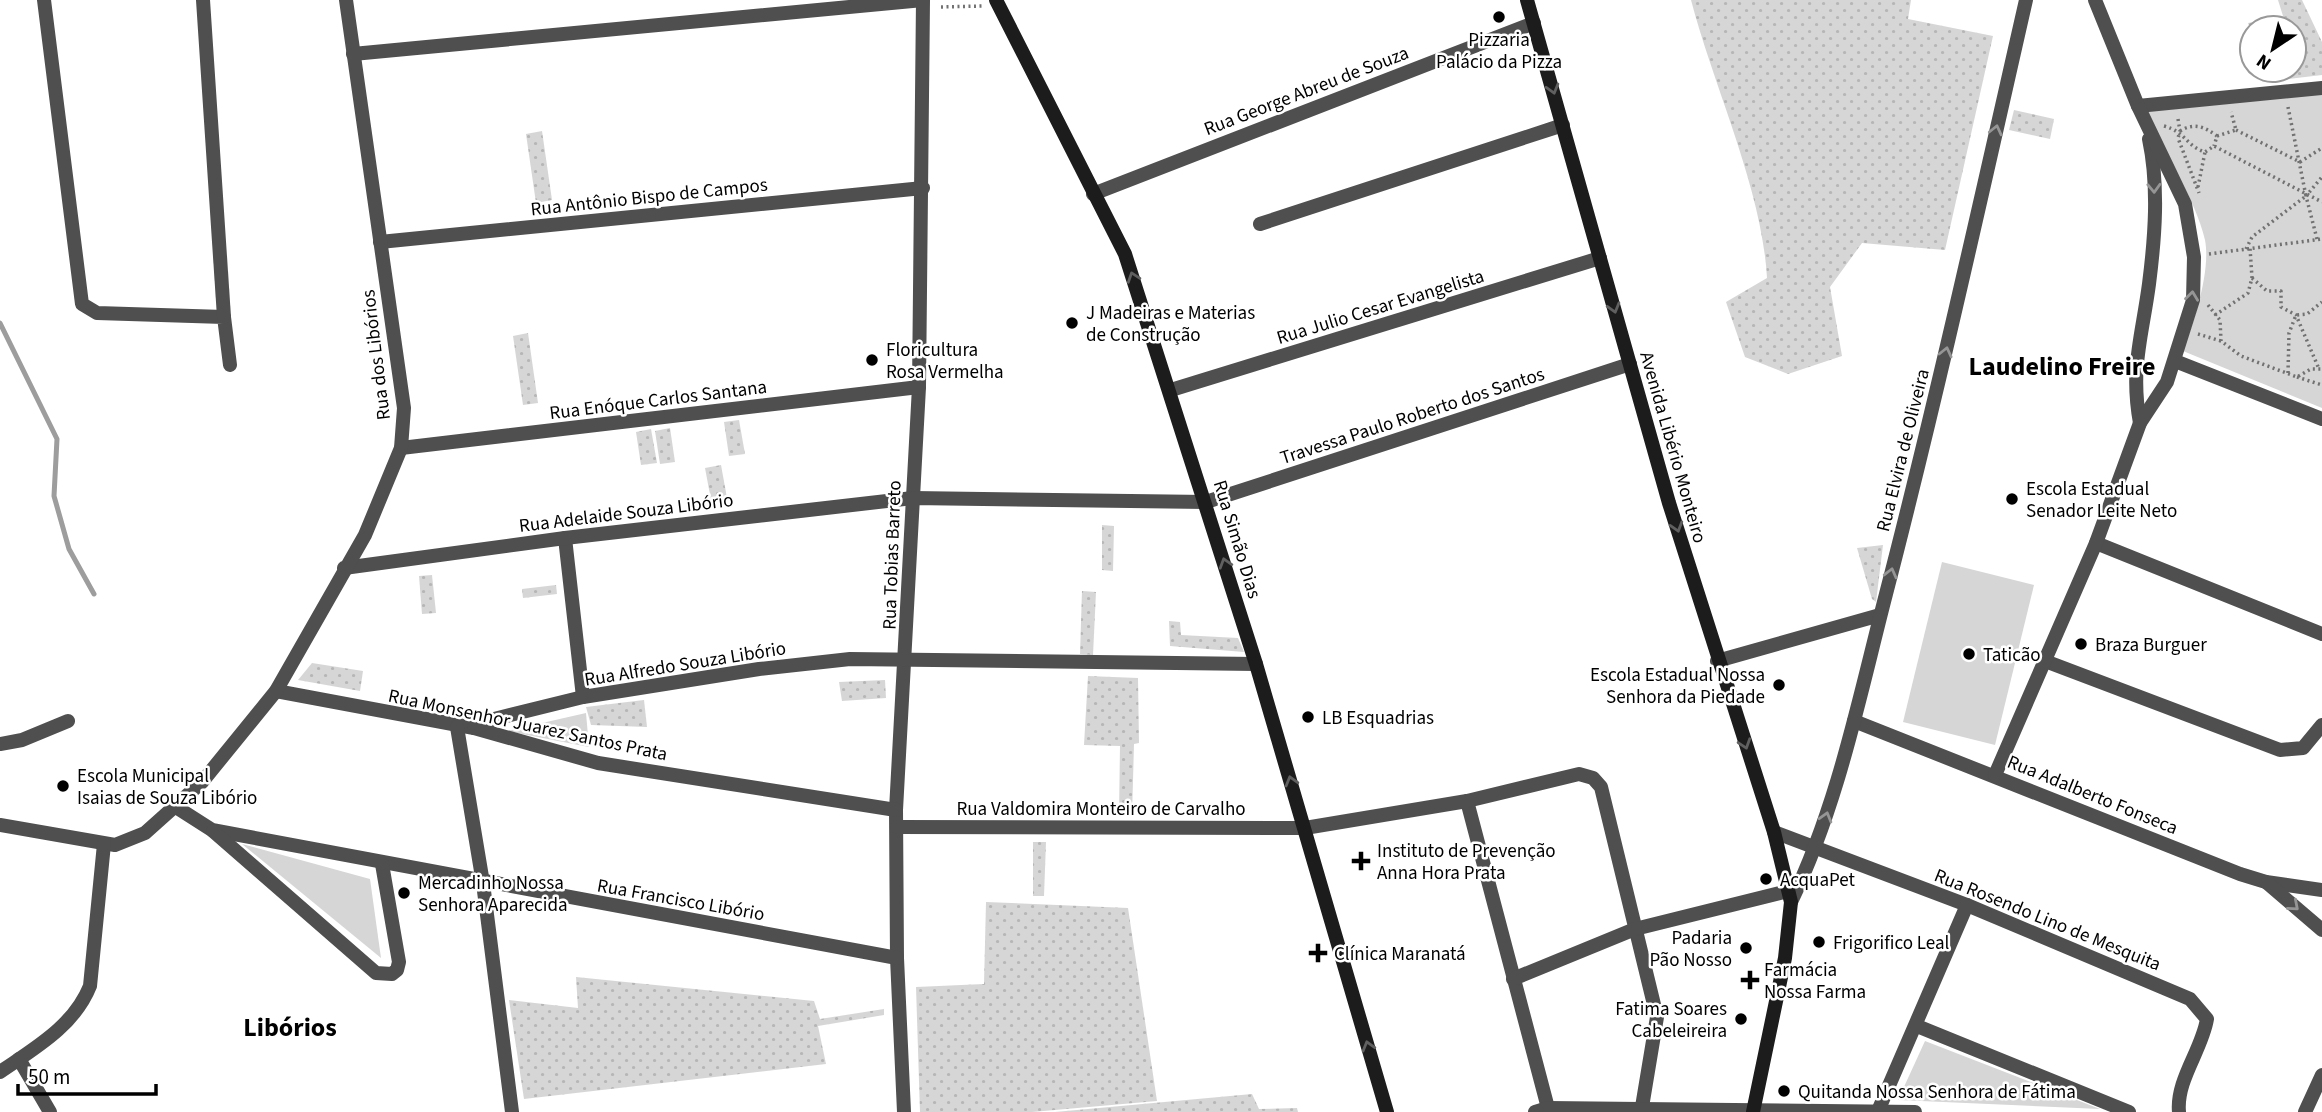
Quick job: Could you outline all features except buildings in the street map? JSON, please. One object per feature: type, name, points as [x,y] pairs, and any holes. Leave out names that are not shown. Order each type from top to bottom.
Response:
[{"type":"street","points":[[44,0],[82,304],[90,312],[97,313],[224,317]]},
{"type":"street","points":[[203,0],[224,317],[230,365]]},
{"type":"street","name":"Rua dos Libórios","points":[[104,844],[127,842],[145,833],[176,807],[232,749],[276,691],[379,508],[401,448],[404,408],[346,0]]},
{"type":"street","points":[[353,54],[923,0]]},
{"type":"street","name":"Rua Tobias Barreto","points":[[901,1112],[896,810],[919,387],[923,0]]},
{"type":"street","name":"Avenida Libério Monteiro","points":[[1527,0],[1717,662],[1774,832],[1790,896],[1785,958],[1753,1111]]},
{"type":"street","name":"Rua Elvira de Oliveira","points":[[1790,896],[1817,848],[1854,721],[1933,410],[2026,0]]},
{"type":"street","points":[[1995,775],[2096,543],[2140,423],[2159,397],[2175,361],[2193,300],[2194,257],[2185,204],[2138,106],[2095,0]]},
{"type":"street","name":"Rua Simão Dias","points":[[992,3],[1125,254],[1171,390],[1256,664],[1387,1112]]},
{"type":"street","name":"Rua George Abreu de Souza","points":[[1093,194],[1534,23]]},
{"type":"street","points":[[2138,106],[2322,88]]},
{"type":"street","points":[[2140,423],[2134,364],[2149,284],[2155,204],[2146,120]]},
{"type":"street","points":[[1260,225],[1563,125]]},
{"type":"street","name":"Rua Antônio Bispo de Campos","points":[[380,242],[923,188]]},
{"type":"street","name":"Rua Julio Cesar Evangelista","points":[[1171,390],[1600,258]]},
{"type":"street","points":[[2175,361],[2322,419]]},
{"type":"street","name":"Travessa Paulo Roberto dos Santos","points":[[913,498],[1206,502],[1630,364]]},
{"type":"street","name":"Rua Enóque Carlos Santana","points":[[401,448],[919,387]]},
{"type":"street","points":[[2135,390],[2159,397]]},
{"type":"street","name":"Rua Adelaide Souza Libório","points":[[344,568],[565,538],[913,498]]},
{"type":"street","points":[[565,538],[583,697]]},
{"type":"street","points":[[2096,543],[2322,634]]},
{"type":"street","points":[[1717,662],[1880,615]]},
{"type":"street","name":"Rua Alfredo Souza Libório","points":[[474,728],[494,719],[583,697],[758,669],[850,659],[1256,664]]},
{"type":"street","points":[[2046,660],[2280,750],[2303,748],[2322,725]]},
{"type":"street","name":"Rua Monsenhor Juarez Santos Prata","points":[[276,691],[457,727],[474,728],[598,762],[896,810]]},
{"type":"street","points":[[0,744],[22,740],[68,721]]},
{"type":"street","name":"Rua Adalberto Fonseca","points":[[1854,721],[2266,883],[2322,890]]},
{"type":"street","points":[[457,727],[483,883],[512,1112]]},
{"type":"street","name":"Rua Valdomira Monteiro de Carvalho","points":[[897,827],[1305,828],[1466,801],[1578,774],[1593,778],[1601,787],[1634,929]]},
{"type":"street","points":[[1466,801],[1513,979],[1542,1110],[1642,1107],[1915,1112]]},
{"type":"street","name":"Rua Francisco Libório","points":[[176,807],[212,830],[483,883],[897,958]]},
{"type":"street","points":[[0,1072],[69,1021],[82,1005],[90,986],[104,844],[1,824]]},
{"type":"street","points":[[212,830],[376,973],[384,975],[397,970],[398,962],[382,864]]},
{"type":"street","name":"Rua Rosendo Lino de Mesquita","points":[[1774,832],[1967,905],[2190,999],[2207,1019],[2204,1037],[2180,1093],[2179,1112]]},
{"type":"street","points":[[2266,883],[2322,930]]},
{"type":"street","points":[[1513,979],[1634,929],[1790,896]]},
{"type":"street","points":[[1878,1111],[1967,905]]},
{"type":"street","points":[[1634,929],[1657,1017],[1642,1107]]},
{"type":"street","points":[[1917,1026],[2129,1112]]},
{"type":"street","points":[[19,1059],[50,1112]]},
{"type":"street","points":[[2305,1112],[2322,1075]]},
{"type":"path","points":[[941,7],[992,3]]},
{"type":"path","points":[[2276,108],[2299,106]]},
{"type":"path","points":[[2209,254],[2319,239],[2306,196],[2288,107]]},
{"type":"path","points":[[2219,113],[2242,111]]},
{"type":"path","points":[[2231,113],[2236,130]]},
{"type":"path","points":[[2185,115],[2177,119],[2180,131],[2195,149],[2205,152]]},
{"type":"path","points":[[2180,131],[2197,125],[2217,136],[2236,130],[2300,162]]},
{"type":"path","points":[[2180,131],[2178,138],[2200,201]]},
{"type":"path","points":[[2198,189],[2205,152],[2214,146],[2217,136]]},
{"type":"path","points":[[2214,146],[2322,202]]},
{"type":"path","points":[[2300,162],[2322,148]]},
{"type":"path","points":[[2215,315],[2248,292],[2252,278],[2248,249],[2252,237],[2306,196],[2322,177]]},
{"type":"path","points":[[2208,241],[2209,267]]},
{"type":"path","points":[[2252,278],[2267,292],[2281,291],[2281,307],[2297,315],[2307,314],[2322,302]]},
{"type":"path","points":[[2203,316],[2208,308],[2208,300]]},
{"type":"path","points":[[2208,308],[2220,320],[2221,341]]},
{"type":"path","points":[[2297,315],[2321,369],[2311,369],[2297,377]]},
{"type":"path","points":[[2288,373],[2289,333],[2297,315]]},
{"type":"path","points":[[2197,323],[2197,334],[2221,341],[2241,356],[2322,385]]},
{"type":"shaded area","points":[[1691,0],[1911,0],[1908,19],[1993,36],[1945,250],[1862,243],[1830,287],[1842,356],[1788,374],[1745,357],[1726,302],[1767,278],[1763,244],[1747,174]]},
{"type":"shaded area","points":[[2278,0],[2302,0],[2322,42],[2322,75],[2308,77],[2308,14],[2282,14]]},
{"type":"shaded area","points":[[2322,94],[2322,408],[2183,351],[2204,281],[2205,240],[2187,191],[2143,112]]},
{"type":"shaded area","points":[[2014,110],[2054,119],[2050,139],[2009,130]]},
{"type":"shaded area","points":[[542,131],[552,200],[536,203],[526,134]]},
{"type":"shaded area","points":[[528,333],[538,403],[523,405],[513,336]]},
{"type":"shaded area","points":[[739,420],[745,454],[729,456],[724,422]]},
{"type":"shaded area","points":[[670,428],[675,462],[660,464],[655,431]]},
{"type":"shaded area","points":[[651,429],[657,463],[641,465],[636,432]]},
{"type":"shaded area","points":[[721,465],[727,498],[711,500],[705,468]]},
{"type":"shaded area","points":[[1102,525],[1114,526],[1113,571],[1102,570]]},
{"type":"shaded area","points":[[1883,545],[1876,602],[1872,599],[1857,548]]},
{"type":"shaded area","name":"Taticão","points":[[1942,562],[2034,585],[1995,745],[1903,722]]},
{"type":"shaded area","points":[[432,575],[436,613],[422,614],[419,576]]},
{"type":"shaded area","points":[[556,585],[557,594],[523,598],[522,589]]},
{"type":"shaded area","points":[[1082,591],[1096,592],[1093,655],[1080,654]]},
{"type":"shaded area","points":[[1169,621],[1180,622],[1181,635],[1238,638],[1244,652],[1170,646]]},
{"type":"shaded area","points":[[312,663],[363,671],[360,691],[298,680]]},
{"type":"shaded area","points":[[1088,676],[1138,678],[1139,743],[1134,744],[1132,816],[1119,815],[1120,746],[1084,745]]},
{"type":"shaded area","points":[[885,680],[886,698],[842,701],[839,682]]},
{"type":"shaded area","points":[[644,700],[647,727],[591,725],[586,707]]},
{"type":"shaded area","points":[[586,713],[589,747],[507,731]]},
{"type":"shaded area","points":[[1033,842],[1046,842],[1044,896],[1033,896]]},
{"type":"shaded area","points":[[242,844],[370,879],[381,958]]},
{"type":"shaded area","points":[[986,902],[1128,908],[1157,1101],[1032,1112],[920,1112],[916,987],[984,984]]},
{"type":"shaded area","points":[[576,977],[814,1001],[820,1019],[884,1009],[884,1015],[818,1026],[826,1064],[524,1099],[509,1000],[578,1008]]},
{"type":"shaded area","points":[[1925,1041],[2100,1109],[1898,1100]]},
{"type":"shaded area","points":[[1252,1094],[1259,1109],[1297,1108],[1298,1112],[1055,1112]]},
{"type":"waterway","points":[[0,323],[57,439],[54,496],[69,549],[94,594]]},
{"type":"place","name":"Pizzaria Palácio da Pizza","points":[[1499,17]]},
{"type":"place","name":"J Madeiras e Materias de Construção","points":[[1072,323]]},
{"type":"place","name":"Floricultura Rosa Vermelha","points":[[872,360]]},
{"type":"place","name":"Escola Estadual Senador Leite Neto","points":[[2012,499]]},
{"type":"place","name":"Braza Burguer","points":[[2081,644]]},
{"type":"place","name":"Taticão","points":[[1969,654]]},
{"type":"place","name":"Escola Estadual Nossa Senhora da Piedade","points":[[1779,685]]},
{"type":"place","name":"LB Esquadrias","points":[[1308,717]]},
{"type":"place","name":"Escola Municipal Isaias de Souza Libório","points":[[63,786]]},
{"type":"place","name":"Instituto de Prevenção Anna Hora Prata","points":[[1361,861]]},
{"type":"place","name":"AcquaPet","points":[[1766,879]]},
{"type":"place","name":"Mercadinho Nossa Senhora Aparecida","points":[[404,893]]},
{"type":"place","name":"Frigorifico Leal","points":[[1819,942]]},
{"type":"place","name":"Padaria Pão Nosso","points":[[1746,948]]},
{"type":"place","name":"Clínica Maranatá","points":[[1318,953]]},
{"type":"place","name":"Farmácia Nossa Farma","points":[[1750,980]]},
{"type":"place","name":"Fatima Soares Cabeleireira","points":[[1741,1019]]},
{"type":"place","name":"Quitanda Nossa Senhora de Fátima","points":[[1784,1091]]},
{"type":"district","name":"Laudelino Freire","points":[[2062,366]]},
{"type":"district","name":"Libórios","points":[[290,1027]]}]
